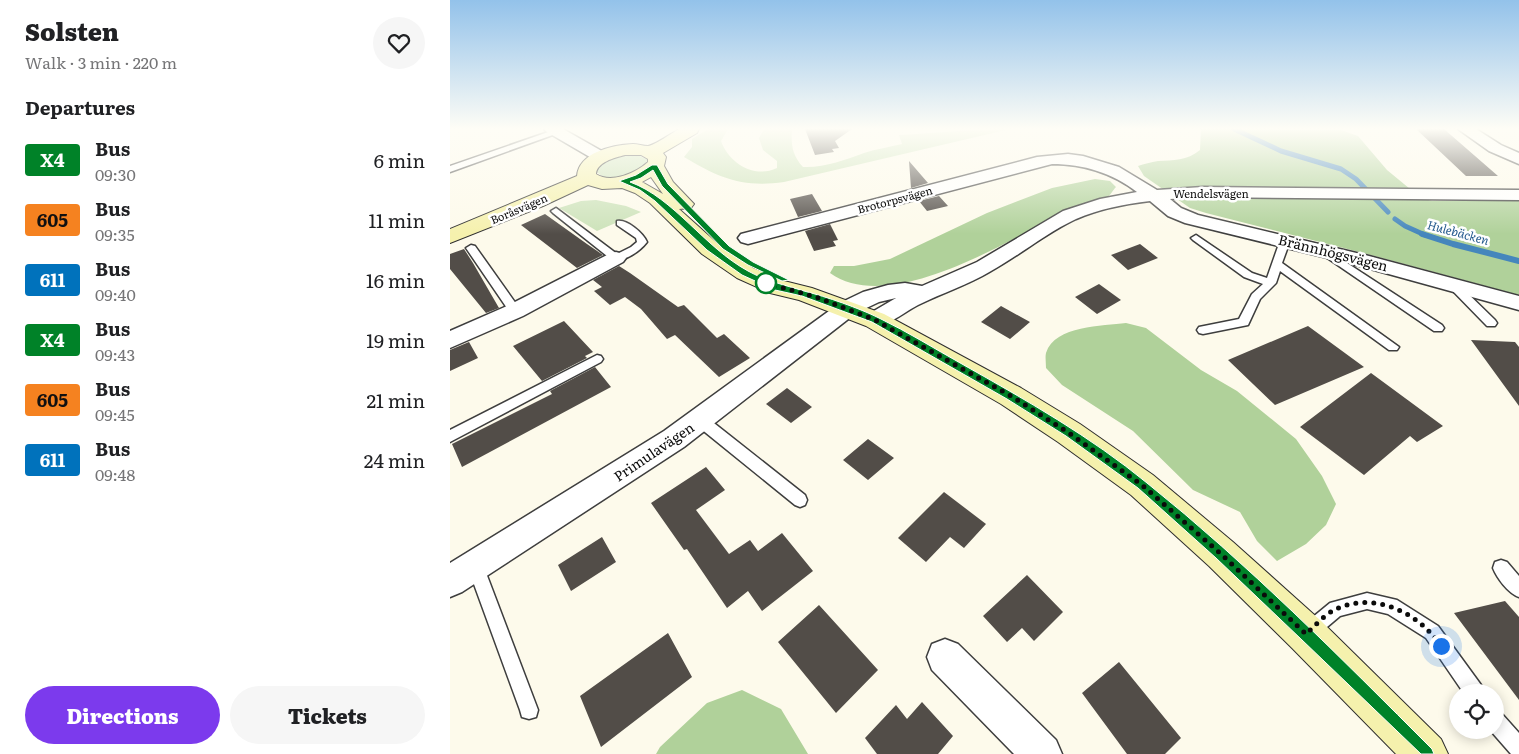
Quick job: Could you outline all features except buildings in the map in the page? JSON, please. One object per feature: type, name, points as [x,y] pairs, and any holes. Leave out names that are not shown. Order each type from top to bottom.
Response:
[{"type":"street","points":[[592,164],[585,173],[588,178],[604,183],[638,177],[649,164]]},
{"type":"street","points":[[655,164],[665,185],[726,248],[750,263],[785,280],[799,292]]},
{"type":"street","name":"Brotorpsvägen","points":[[748,238],[1031,164]]},
{"type":"street","name":"Brotorpsvägen","points":[[1092,164],[1108,169],[1153,195]]},
{"type":"street","name":"Boråsvägen","points":[[450,237],[503,216],[588,178]]},
{"type":"street","points":[[623,181],[642,189],[657,200],[727,262],[766,283],[799,292],[861,314],[1011,396],[1069,433],[1142,485],[1221,554],[1306,634],[1426,754]]},
{"type":"street","name":"Wendelsvägen","points":[[927,292],[909,290],[863,299],[861,314],[900,304],[927,292],[1001,258],[1074,213],[1108,201],[1153,195],[1203,192],[1519,195]]},
{"type":"street","name":"Brännhögsvägen","points":[[1153,195],[1167,208],[1192,220],[1285,241],[1519,303]]},
{"type":"street","points":[[450,340],[515,311],[616,258]]},
{"type":"street","name":"Primulavägen","points":[[450,581],[596,490],[700,420],[789,351],[861,314]]},
{"type":"street","points":[[945,657],[1042,754]]},
{"type":"lane","points":[[450,169],[463,164]]},
{"type":"lane","points":[[556,211],[616,258],[642,242],[640,237],[620,223]]},
{"type":"lane","points":[[1196,238],[1248,275],[1257,280],[1271,282]]},
{"type":"lane","points":[[1203,330],[1244,322],[1247,312],[1256,297],[1271,282],[1285,241]]},
{"type":"lane","points":[[471,248],[515,311]]},
{"type":"lane","points":[[1324,251],[1438,328]]},
{"type":"lane","points":[[1277,264],[1393,347]]},
{"type":"lane","points":[[1452,284],[1491,323]]},
{"type":"lane","points":[[450,436],[597,359]]},
{"type":"lane","points":[[700,420],[800,500]]},
{"type":"lane","points":[[475,565],[529,710]]},
{"type":"lane","points":[[1501,568],[1519,589]]},
{"type":"lane","points":[[1306,634],[1336,609],[1367,601],[1391,606],[1432,632],[1468,684]]},
{"type":"lane","points":[[1504,731],[1519,748]]},
{"type":"green space","points":[[602,164],[647,164],[636,171],[615,178],[602,176],[597,172]]},
{"type":"green space","points":[[697,164],[739,164],[760,172],[777,168],[777,164],[801,164],[803,167],[811,167],[830,164],[860,164],[769,184],[732,180]]},
{"type":"green space","points":[[1144,164],[1382,164],[1421,198],[1432,201],[1519,201],[1519,295],[1190,208],[1144,176],[1138,166]]},
{"type":"green space","points":[[1095,179],[1110,181],[1116,187],[1109,196],[1100,201],[1056,217],[976,258],[944,271],[913,281],[882,286],[854,284],[830,273],[834,266],[854,266],[890,259],[987,213],[1052,188]]},
{"type":"green space","points":[[596,200],[626,206],[641,212],[597,231],[559,208],[581,201]]},
{"type":"green space","points":[[1126,323],[1146,328],[1201,370],[1237,391],[1296,439],[1322,476],[1336,504],[1326,525],[1306,544],[1277,561],[1257,541],[1240,512],[1193,490],[1133,431],[1062,385],[1046,368],[1046,353],[1051,344],[1059,337],[1069,332],[1093,326]]},
{"type":"green space","points":[[742,690],[781,709],[808,754],[656,754],[660,747],[707,703]]},
{"type":"waterway","name":"Hulebäcken","points":[[1325,164],[1341,169],[1356,179],[1388,212]]},
{"type":"waterway","name":"Hulebäcken","points":[[1395,219],[1425,235]]},
{"type":"waterway","name":"Hulebäcken","points":[[1425,235],[1519,261]]},
{"type":"bus line","name":"X4","points":[[785,280],[750,263],[726,248],[665,185],[655,167],[638,177],[623,181],[642,189],[665,206],[710,249],[745,273],[778,288],[804,293],[848,308],[890,327],[1011,396],[1069,433],[1142,485],[1221,554],[1306,634],[1426,754]]},
{"type":"route","points":[[766,283],[848,308],[890,327],[1011,396],[1069,433],[1142,485],[1221,554],[1306,634],[1336,609],[1367,601],[1391,606],[1410,616],[1432,632],[1441,646]]}]
